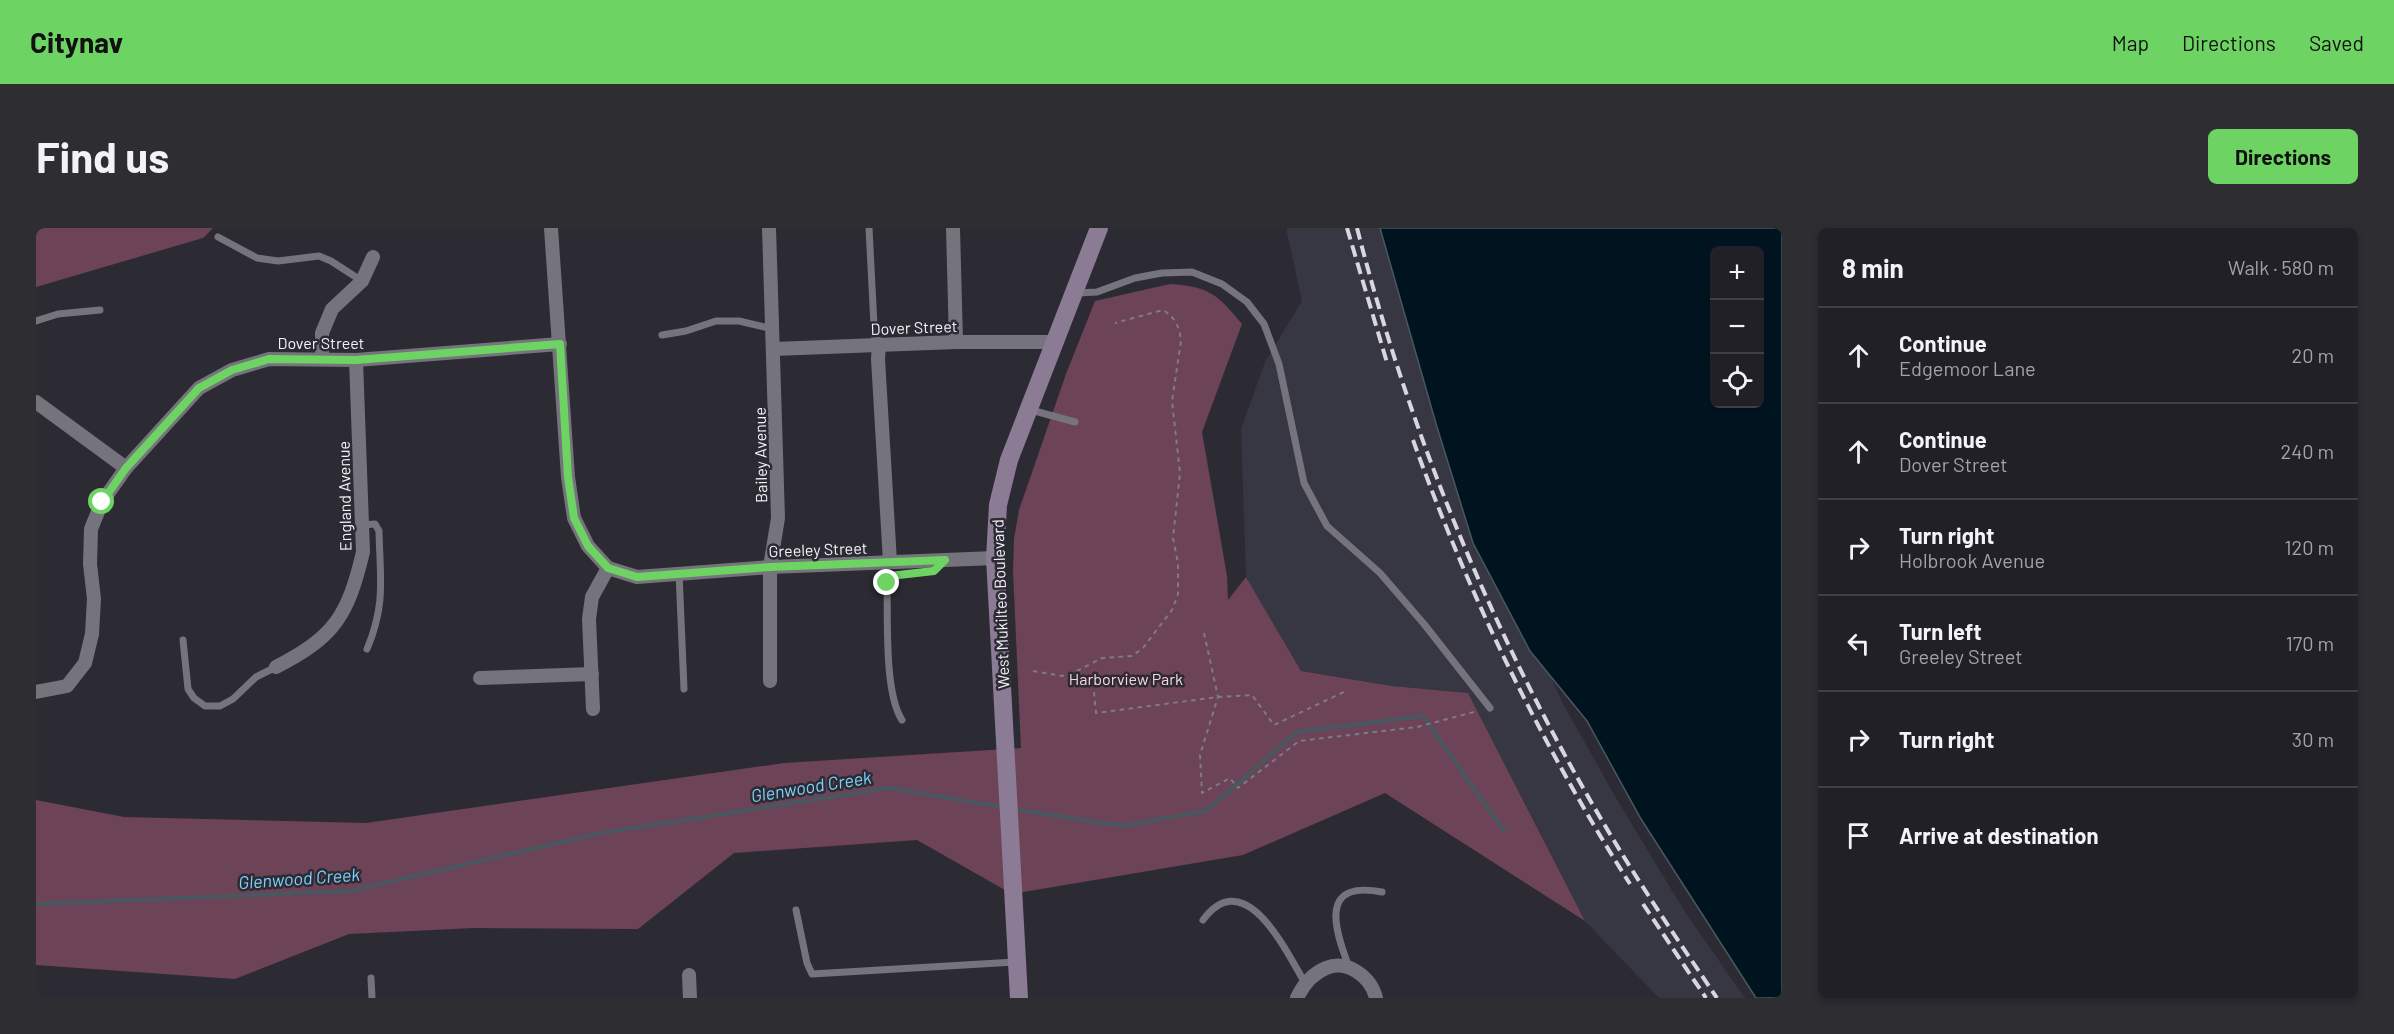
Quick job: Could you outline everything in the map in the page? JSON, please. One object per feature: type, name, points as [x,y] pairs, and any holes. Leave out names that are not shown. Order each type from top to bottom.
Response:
[{"type":"main road","name":"West Mukilteo Boulevard","points":[[1018,998],[995,558],[997,514],[1002,483],[1099,228]]},
{"type":"street","points":[[551,228],[568,477],[574,518],[588,546],[608,568],[592,597],[589,619],[592,709]]},
{"type":"street","name":"Bailey Avenue","points":[[769,228],[778,518],[770,567],[770,681]]},
{"type":"street","points":[[953,228],[956,342]]},
{"type":"street","points":[[322,359],[322,333],[332,309],[362,281],[373,257]]},
{"type":"street","name":"Dover Street","points":[[774,349],[956,342],[1055,342]]},
{"type":"street","name":"Dover Street","points":[[36,692],[67,686],[85,663],[92,634],[94,599],[90,564],[92,529],[102,502],[126,468],[199,388],[232,370],[269,359],[356,360],[560,344]]},
{"type":"street","points":[[877,345],[890,562]]},
{"type":"street","name":"England Avenue","points":[[276,666],[315,645],[334,626],[353,589],[363,552],[356,360]]},
{"type":"street","points":[[36,402],[126,468]]},
{"type":"street","name":"Greeley Street","points":[[608,568],[637,577],[770,567],[995,558]]},
{"type":"street","points":[[480,678],[592,674]]},
{"type":"street","points":[[1297,998],[1305,983],[1327,967],[1349,968],[1365,976],[1376,998]]},
{"type":"street","points":[[689,975],[690,998]]},
{"type":"lane","points":[[869,228],[877,345]]},
{"type":"lane","points":[[218,237],[257,258],[278,261],[319,256],[362,281]]},
{"type":"lane","points":[[1074,293],[1097,292],[1135,278],[1162,273],[1192,272],[1222,284],[1247,302],[1264,324],[1279,364],[1304,483],[1327,526],[1380,573],[1424,624],[1490,708]]},
{"type":"lane","points":[[36,321],[58,314],[100,310]]},
{"type":"lane","points":[[662,335],[686,331],[716,321],[739,321],[773,329]]},
{"type":"lane","points":[[1029,409],[1075,422]]},
{"type":"lane","points":[[362,525],[375,524],[379,531],[382,589],[374,633],[367,649]]},
{"type":"lane","points":[[902,720],[895,710],[892,691],[887,583],[890,576],[934,571],[945,560]]},
{"type":"lane","points":[[679,573],[684,689]]},
{"type":"lane","points":[[183,640],[188,689],[204,706],[220,706],[233,699],[256,677],[276,666]]},
{"type":"lane","points":[[1349,968],[1338,935],[1336,913],[1338,900],[1353,891],[1366,889],[1382,891]]},
{"type":"lane","points":[[1203,920],[1211,910],[1225,902],[1245,904],[1255,909],[1272,928],[1305,983]]},
{"type":"lane","points":[[796,910],[807,963],[812,974],[1016,962]]},
{"type":"lane","points":[[371,978],[372,998]]},
{"type":"path","points":[[1033,671],[1062,676],[1102,658],[1132,656],[1143,648],[1172,610],[1178,594],[1178,563],[1173,538],[1180,473],[1172,400],[1181,341],[1180,332],[1172,315],[1163,310],[1115,323]]},
{"type":"path","points":[[1204,633],[1218,697],[1200,755],[1202,793],[1230,778],[1238,788],[1299,741],[1417,727],[1490,708]]},
{"type":"path","points":[[1094,692],[1096,712],[1252,695],[1274,725],[1346,691]]},
{"type":"shaded area","points":[[1286,228],[1389,228],[1482,519],[1561,700],[1616,798],[1685,912],[1745,998],[1659,998],[1585,921],[1468,693],[1392,686],[1301,671],[1246,577],[1241,429],[1265,362],[1302,301]]},
{"type":"shaded area","points":[[1380,228],[1782,228],[1782,998],[1756,998],[1641,819],[1587,721],[1530,651],[1473,543]]},
{"type":"green space","points":[[36,228],[213,228],[203,238],[36,287]]},
{"type":"green space","name":"Harborview Park","points":[[1170,284],[1195,287],[1212,294],[1242,324],[1202,432],[1227,576],[1228,600],[1246,577],[1301,671],[1392,686],[1468,693],[1585,921],[1385,793],[1243,855],[1012,894],[917,840],[734,853],[638,929],[474,928],[349,934],[235,979],[36,965],[36,800],[124,817],[366,823],[784,763],[1021,748],[1013,571],[1014,539],[1019,510],[1066,374],[1095,301]]},
{"type":"waterway","name":"Glenwood Creek","points":[[1015,809],[1122,826],[1206,811],[1297,732],[1423,716],[1504,831]]},
{"type":"waterway","name":"Glenwood Creek","points":[[36,904],[350,891],[601,833],[889,788],[1004,807]]},
{"type":"railway","points":[[1347,228],[1388,366]]},
{"type":"railway","points":[[1357,228],[1379,308],[1432,466],[1496,619],[1533,694],[1613,839],[1717,998]]},
{"type":"railway","points":[[1413,440],[1458,556],[1509,668],[1566,778],[1630,884]]},
{"type":"railway","points":[[1643,904],[1706,998]]},
{"type":"route","points":[[102,502],[126,468],[199,388],[232,370],[269,359],[356,360],[560,344],[568,477],[574,518],[588,546],[608,568],[637,577],[770,567],[945,560],[934,571],[906,576],[890,576],[887,583]]}]
